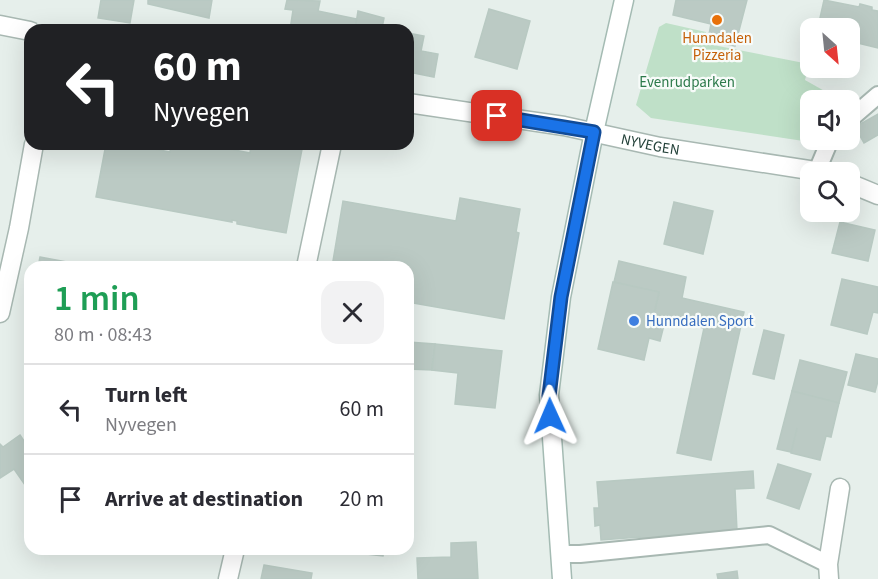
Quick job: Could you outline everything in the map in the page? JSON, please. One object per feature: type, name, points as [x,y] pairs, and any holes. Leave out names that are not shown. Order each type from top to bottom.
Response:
[{"type":"street","points":[[562,579],[549,396],[561,297],[594,132],[624,0]]},
{"type":"street","points":[[0,25],[24,30]]},
{"type":"street","name":"NYVEGEN","points":[[414,104],[594,132],[660,147],[800,169]]},
{"type":"street","points":[[0,313],[33,150]]},
{"type":"street","points":[[307,261],[331,150]]},
{"type":"street","points":[[860,188],[878,195]]},
{"type":"street","points":[[829,571],[840,488]]},
{"type":"street","points":[[228,579],[234,555]]},
{"type":"lane","points":[[860,111],[878,95]]},
{"type":"lane","points":[[561,554],[769,535],[829,571]]},
{"type":"green space","name":"Evenrudparken","points":[[666,23],[706,32],[703,43],[800,62],[800,78],[806,78],[805,80],[823,90],[800,90],[800,140],[651,118],[636,105],[659,27]]},
{"type":"building","points":[[101,0],[134,0],[130,23],[98,18]]},
{"type":"building","points":[[148,0],[212,0],[209,18],[148,4]]},
{"type":"building","points":[[287,0],[320,1],[318,11],[357,19],[356,24],[291,24],[293,10],[285,9]]},
{"type":"building","name":"Hunndalen Pizzeria","points":[[676,0],[747,0],[735,46],[708,40],[711,24],[673,15]]},
{"type":"building","points":[[824,0],[859,7],[860,4],[872,7],[872,10],[878,11],[878,48],[860,44],[860,18],[820,18]]},
{"type":"building","points":[[489,9],[530,21],[517,69],[475,57]]},
{"type":"building","points":[[358,11],[384,18],[383,24],[356,24]]},
{"type":"building","points":[[414,34],[424,36],[421,51],[438,54],[434,77],[414,73]]},
{"type":"building","points":[[878,114],[878,135],[864,143],[860,136],[860,124]]},
{"type":"building","points":[[105,150],[170,152],[170,150],[235,150],[250,153],[250,150],[302,150],[286,233],[237,224],[237,221],[232,220],[232,222],[96,197]]},
{"type":"building","points":[[460,198],[520,209],[516,232],[519,233],[504,319],[414,303],[414,261],[333,261],[343,201],[456,221]]},
{"type":"building","points":[[674,202],[713,211],[703,254],[664,244]]},
{"type":"building","points":[[840,222],[875,230],[868,261],[832,253]]},
{"type":"building","points":[[40,257],[62,261],[39,261]]},
{"type":"building","points":[[619,261],[686,277],[682,298],[744,312],[711,460],[677,453],[704,328],[672,321],[671,327],[664,325],[666,317],[654,314],[659,292],[614,282]]},
{"type":"building","points":[[842,279],[878,287],[878,313],[873,312],[867,334],[831,325]]},
{"type":"building","name":"Hunndalen Sport","points":[[613,282],[659,292],[654,314],[666,317],[660,341],[649,338],[644,360],[598,349]]},
{"type":"building","points":[[764,330],[784,335],[774,379],[753,374]]},
{"type":"building","points":[[414,342],[435,344],[432,370],[414,369]]},
{"type":"building","points":[[435,344],[502,351],[495,408],[455,404],[458,373],[432,370]]},
{"type":"building","points":[[856,354],[878,359],[878,381],[875,392],[848,385]]},
{"type":"building","points":[[800,360],[847,372],[839,403],[792,391]]},
{"type":"building","points":[[792,391],[839,403],[831,437],[826,436],[820,460],[791,453],[797,428],[791,452],[777,449]]},
{"type":"building","points":[[20,435],[24,441],[24,483],[14,469],[0,478],[0,444],[3,447]]},
{"type":"building","points":[[778,464],[811,474],[799,509],[767,498]]},
{"type":"building","points":[[753,471],[754,488],[735,489],[737,531],[659,536],[659,540],[640,541],[640,537],[601,540],[600,525],[595,526],[594,508],[599,508],[597,482]]},
{"type":"building","points":[[476,542],[478,579],[418,579],[417,558],[451,557],[451,543]]},
{"type":"building","points":[[264,565],[312,573],[311,579],[261,579]]},
{"type":"building","points":[[737,571],[738,579],[718,579],[717,574]]},
{"type":"place","name":"Hunndalen Pizzeria","points":[[717,20]]},
{"type":"place","name":"Hunndalen Sport","points":[[634,321]]},
{"type":"route","points":[[497,116],[594,132],[561,297],[549,396],[550,416]]}]
